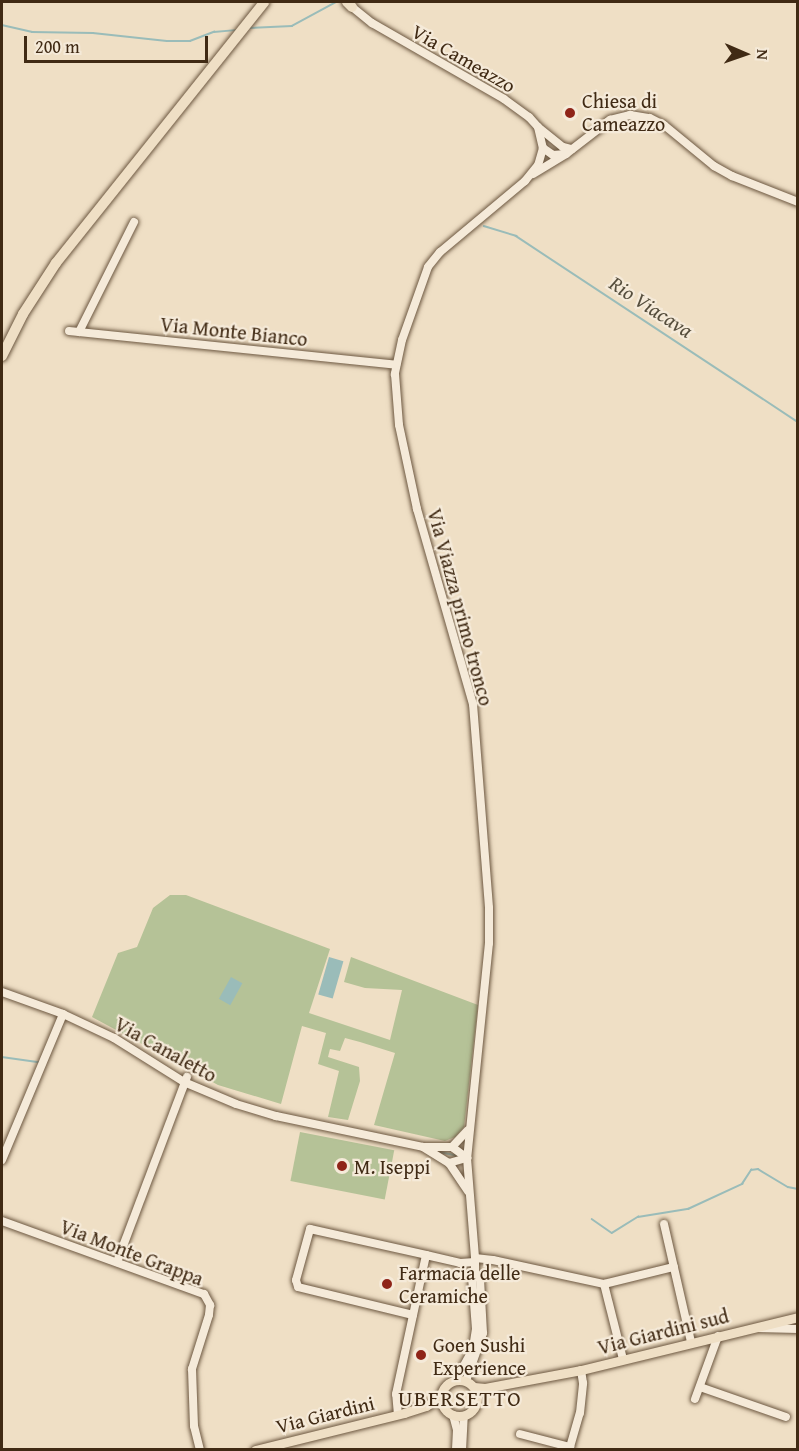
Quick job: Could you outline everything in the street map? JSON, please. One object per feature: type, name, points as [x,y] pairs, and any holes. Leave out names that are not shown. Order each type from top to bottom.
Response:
[{"type":"highway","points":[[2,356],[23,314],[56,263],[264,2]]},
{"type":"main road","name":"Via Giardini sud","points":[[537,1379],[798,1317]]},
{"type":"main road","points":[[456,1380],[485,1388],[537,1379]]},
{"type":"main road","points":[[464,1416],[486,1394],[533,1383],[537,1379]]},
{"type":"main road","name":"Via Giardini","points":[[255,1449],[426,1406],[441,1396],[446,1386],[456,1380]]},
{"type":"main road","points":[[470,1384],[477,1401]]},
{"type":"main road","points":[[441,1396],[449,1412]]},
{"type":"main road","name":"Via Giardini","points":[[401,1414],[449,1412],[464,1416]]},
{"type":"street","name":"Via Cameazzo","points":[[349,4],[400,41],[504,99],[569,152]]},
{"type":"street","points":[[531,174],[569,152],[610,120],[630,115],[650,118],[664,125],[714,166],[732,176],[798,202]]},
{"type":"street","points":[[538,127],[543,148],[553,155],[569,152]]},
{"type":"street","points":[[543,148],[559,143]]},
{"type":"street","name":"Via Viazza primo tronco","points":[[456,1380],[469,1359],[475,1339],[472,1277],[475,1273],[475,1260],[467,1158],[489,943],[489,908],[473,704],[442,605],[403,449],[394,391],[396,365],[422,280],[434,258],[531,174],[538,165],[543,148]]},
{"type":"street","points":[[79,332],[134,222]]},
{"type":"street","name":"Via Monte Bianco","points":[[69,331],[396,365]]},
{"type":"street","name":"Via Canaletto","points":[[2,992],[63,1014],[114,1038],[185,1080],[236,1104],[276,1116],[423,1147],[452,1147]]},
{"type":"street","points":[[2,1160],[63,1014]]},
{"type":"street","points":[[117,1262],[185,1080]]},
{"type":"street","points":[[467,1158],[452,1147],[469,1129]]},
{"type":"street","name":"Via Canaletto","points":[[423,1147],[449,1163],[469,1193]]},
{"type":"street","points":[[449,1163],[467,1158]]},
{"type":"street","name":"Via Monte Grappa","points":[[2,1221],[204,1294],[210,1305],[192,1369],[194,1426],[200,1449]]},
{"type":"street","points":[[664,1224],[692,1342]]},
{"type":"street","points":[[413,1315],[298,1287],[296,1280],[307,1233],[312,1229],[460,1263],[493,1260],[604,1284],[674,1267]]},
{"type":"street","points":[[401,1414],[396,1394],[426,1255]]},
{"type":"street","name":"Via Viazza primo tronco","points":[[470,1384],[483,1333],[480,1279],[475,1273]]},
{"type":"street","points":[[604,1284],[623,1359]]},
{"type":"street","points":[[752,1328],[798,1329]]},
{"type":"street","points":[[695,1399],[718,1336]]},
{"type":"street","points":[[520,1434],[570,1447],[580,1413],[583,1383],[581,1370]]},
{"type":"street","points":[[699,1387],[786,1417]]},
{"type":"street","points":[[449,1412],[457,1430],[456,1449]]},
{"type":"street","points":[[462,1449],[464,1416]]},
{"type":"green space","points":[[170,895],[186,895],[330,949],[309,1013],[390,1040],[402,990],[365,988],[344,982],[351,957],[478,1005],[464,1127],[455,1137],[445,1141],[374,1125],[395,1053],[360,1042],[345,1038],[340,1051],[330,1049],[328,1057],[359,1067],[360,1081],[348,1120],[328,1117],[339,1071],[318,1064],[326,1033],[302,1026],[281,1104],[218,1085],[92,1017],[118,953],[137,947],[153,908]]},
{"type":"green space","name":"M. Iseppi","points":[[300,1132],[394,1150],[385,1199],[290,1181]]},
{"type":"water","points":[[329,957],[343,961],[333,999],[318,994]]},
{"type":"water","points":[[231,977],[242,983],[230,1005],[219,999]]},
{"type":"waterway","points":[[249,28],[292,26],[336,2]]},
{"type":"waterway","points":[[2,25],[32,32],[93,33],[167,41],[190,41],[214,32],[235,30]]},
{"type":"waterway","name":"Rio Viacava","points":[[484,226],[516,236],[798,422]]},
{"type":"waterway","points":[[2,1057],[39,1062]]},
{"type":"waterway","points":[[440,1152],[459,1156]]},
{"type":"waterway","points":[[592,1219],[612,1233],[638,1217],[688,1209],[742,1184],[751,1170],[758,1169],[788,1187],[798,1189]]},
{"type":"place","name":"Chiesa di Cameazzo","points":[[570,113]]},
{"type":"place","name":"M. Iseppi","points":[[342,1166]]},
{"type":"place","name":"Farmacia delle Ceramiche","points":[[387,1284]]},
{"type":"place","name":"Goen Sushi Experience","points":[[421,1355]]},
{"type":"district","name":"UBERSETTO","points":[[460,1399]]}]
